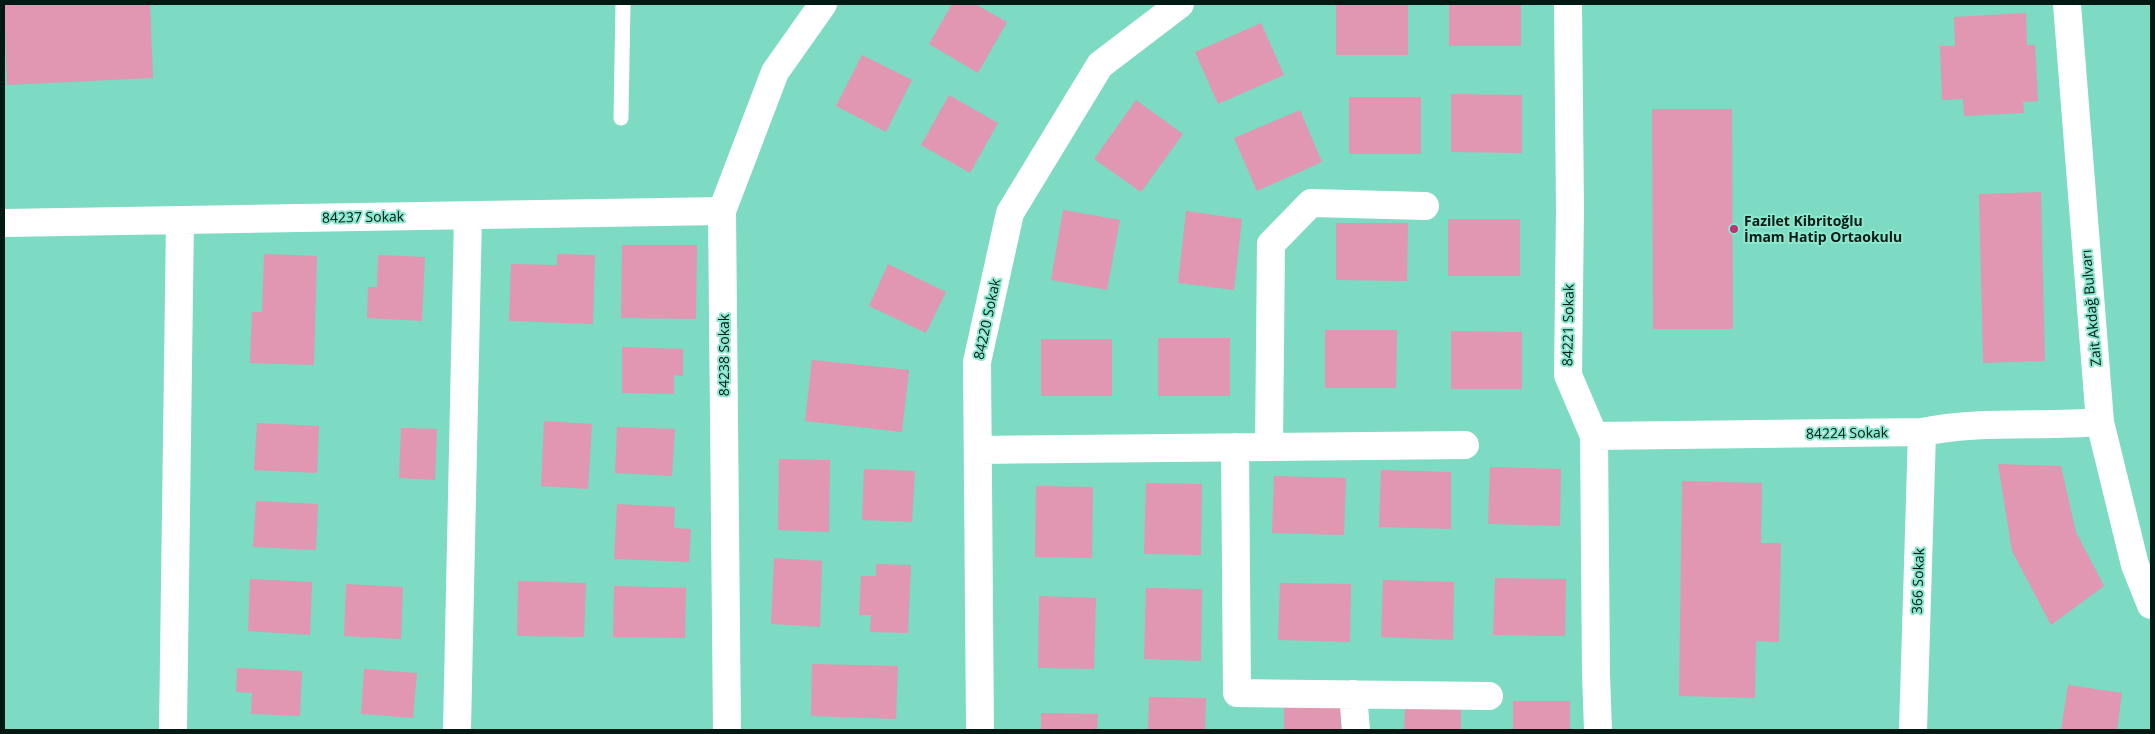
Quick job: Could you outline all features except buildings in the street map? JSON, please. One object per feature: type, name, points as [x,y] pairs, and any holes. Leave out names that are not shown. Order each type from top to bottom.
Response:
[{"type":"street","name":"84238 Sokak","points":[[727,730],[722,211],[775,72],[823,4]]},
{"type":"street","name":"84220 Sokak","points":[[980,730],[977,362],[1010,213],[1100,65],[1180,4]]},
{"type":"street","name":"84221 Sokak","points":[[1568,4],[1570,210],[1568,375],[1594,436],[1598,730]]},
{"type":"street","name":"Zait Akdağ Bulvarı","points":[[2067,4],[2100,422],[2135,565],[2151,604]]},
{"type":"street","points":[[1269,447],[1272,244],[1312,203],[1425,206]]},
{"type":"street","name":"84237 Sokak","points":[[4,223],[722,211]]},
{"type":"street","points":[[456,730],[468,216]]},
{"type":"street","points":[[173,730],[180,220]]},
{"type":"street","name":"84224 Sokak","points":[[1594,436],[1922,432],[1950,426],[2063,425],[2100,422]]},
{"type":"street","name":"366 Sokak","points":[[1913,730],[1922,432]]},
{"type":"street","points":[[978,450],[1465,445]]},
{"type":"street","points":[[1235,447],[1237,693],[1489,696]]},
{"type":"street","points":[[1353,694],[1356,730]]},
{"type":"lane","points":[[621,118],[623,4]]},
{"type":"place","name":"Fazilet Kibritoğlu İmam Hatip Ortaokulu","points":[[1734,229]]}]
